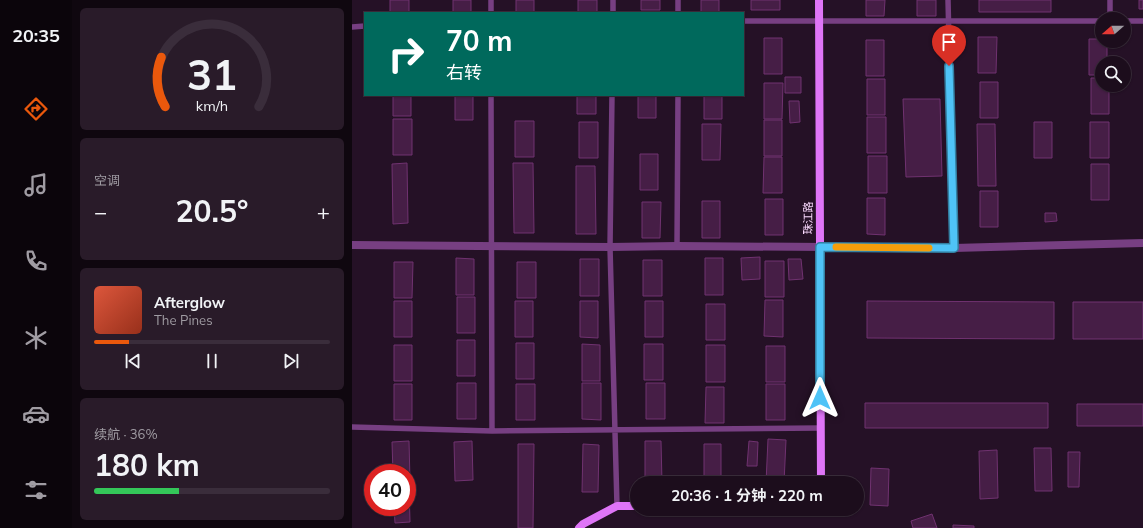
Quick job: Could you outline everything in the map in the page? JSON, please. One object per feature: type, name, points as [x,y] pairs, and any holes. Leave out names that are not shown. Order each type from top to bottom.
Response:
[{"type":"street","name":"珠江路","points":[[819,0],[821,476]]},
{"type":"street","points":[[352,244],[610,247],[954,248],[1143,243]]},
{"type":"street","points":[[579,528],[583,524],[617,506],[630,506]]},
{"type":"lane","points":[[491,0],[491,12]]},
{"type":"lane","points":[[613,0],[613,12]]},
{"type":"lane","points":[[678,0],[678,12]]},
{"type":"lane","points":[[948,0],[954,248]]},
{"type":"lane","points":[[1110,0],[1110,12]]},
{"type":"lane","points":[[744,21],[1095,21]]},
{"type":"lane","points":[[1131,21],[1143,21]]},
{"type":"lane","points":[[352,27],[364,26]]},
{"type":"lane","points":[[491,96],[492,431]]},
{"type":"lane","points":[[612,96],[610,247],[617,506]]},
{"type":"lane","points":[[678,96],[678,246]]},
{"type":"lane","points":[[352,427],[492,431],[820,428]]},
{"type":"building","points":[[390,0],[409,0],[409,12],[390,12]]},
{"type":"building","points":[[453,0],[471,0],[471,12],[453,12]]},
{"type":"building","points":[[516,0],[534,0],[534,12],[516,12]]},
{"type":"building","points":[[578,0],[597,0],[597,12],[578,12]]},
{"type":"building","points":[[641,0],[660,0],[660,10],[641,10]]},
{"type":"building","points":[[701,0],[719,0],[719,12],[701,12]]},
{"type":"building","points":[[751,0],[780,0],[780,10],[751,10]]},
{"type":"building","points":[[866,0],[885,0],[884,16],[866,16]]},
{"type":"building","points":[[917,0],[936,0],[936,16],[917,16]]},
{"type":"building","points":[[979,0],[1051,0],[1051,12],[979,12]]},
{"type":"building","points":[[1139,0],[1143,0],[1143,9],[1139,9]]},
{"type":"building","points":[[978,37],[997,37],[996,73],[978,73]]},
{"type":"building","points":[[764,38],[782,38],[782,74],[764,74]]},
{"type":"building","points":[[1089,39],[1095,39],[1095,48],[1107,48],[1107,56],[1095,56],[1095,75],[1089,75]]},
{"type":"building","points":[[866,40],[884,40],[884,76],[866,76]]},
{"type":"building","points":[[785,77],[801,77],[801,93],[785,93]]},
{"type":"building","points":[[1091,78],[1095,78],[1095,92],[1109,92],[1109,114],[1091,114]]},
{"type":"building","points":[[867,79],[885,79],[885,115],[867,115]]},
{"type":"building","points":[[980,82],[998,82],[998,118],[980,118]]},
{"type":"building","points":[[764,83],[783,83],[782,119],[764,119]]},
{"type":"building","points":[[393,96],[411,96],[411,116],[393,116]]},
{"type":"building","points":[[455,96],[473,96],[473,120],[455,120]]},
{"type":"building","points":[[577,96],[596,96],[596,114],[577,114]]},
{"type":"building","points":[[638,96],[656,96],[656,118],[638,118]]},
{"type":"building","points":[[704,96],[722,96],[722,119],[704,119]]},
{"type":"building","points":[[903,99],[940,99],[942,176],[906,177]]},
{"type":"building","points":[[789,101],[799,101],[800,122],[790,123]]},
{"type":"building","points":[[867,117],[886,117],[886,153],[867,153]]},
{"type":"building","points":[[393,119],[412,119],[412,155],[393,155]]},
{"type":"building","points":[[764,120],[782,120],[782,156],[764,156]]},
{"type":"building","points":[[515,121],[534,121],[534,157],[515,157]]},
{"type":"building","points":[[579,122],[598,122],[598,158],[579,158]]},
{"type":"building","points":[[1034,122],[1052,122],[1052,158],[1034,158]]},
{"type":"building","points":[[1090,122],[1109,122],[1109,158],[1090,158]]},
{"type":"building","points":[[702,124],[721,124],[720,160],[702,160]]},
{"type":"building","points":[[977,124],[995,124],[996,186],[978,186]]},
{"type":"building","points":[[640,154],[658,154],[658,190],[640,190]]},
{"type":"building","points":[[868,156],[887,156],[887,193],[868,193]]},
{"type":"building","points":[[764,157],[782,157],[782,193],[763,193]]},
{"type":"building","points":[[407,163],[408,223],[393,224],[392,164]]},
{"type":"building","points":[[513,163],[533,163],[534,233],[514,233]]},
{"type":"building","points":[[1091,164],[1109,164],[1109,200],[1091,200]]},
{"type":"building","points":[[576,166],[595,166],[596,234],[576,234]]},
{"type":"building","points":[[980,191],[998,191],[998,227],[980,227]]},
{"type":"building","points":[[867,198],[885,198],[885,235],[867,234]]},
{"type":"building","points":[[765,199],[783,199],[783,235],[765,235]]},
{"type":"building","points":[[702,201],[720,201],[720,238],[702,238]]},
{"type":"building","points":[[642,202],[661,202],[660,238],[642,238]]},
{"type":"building","points":[[1045,213],[1056,213],[1057,221],[1045,222]]},
{"type":"building","points":[[760,257],[760,279],[742,280],[741,258]]},
{"type":"building","points":[[456,258],[474,259],[474,295],[456,295]]},
{"type":"building","points":[[705,258],[723,258],[723,295],[705,295]]},
{"type":"building","points":[[580,259],[599,259],[599,296],[580,296]]},
{"type":"building","points":[[788,259],[801,259],[803,279],[789,280]]},
{"type":"building","points":[[643,260],[662,260],[662,296],[643,296]]},
{"type":"building","points":[[765,261],[784,261],[784,297],[765,297]]},
{"type":"building","points":[[394,262],[413,262],[412,298],[394,298]]},
{"type":"building","points":[[517,262],[536,262],[536,298],[517,298]]},
{"type":"building","points":[[457,297],[475,297],[475,333],[457,333]]},
{"type":"building","points":[[765,300],[783,300],[783,337],[764,336]]},
{"type":"building","points":[[394,301],[412,301],[412,337],[394,337]]},
{"type":"building","points":[[515,301],[533,301],[533,337],[515,337]]},
{"type":"building","points":[[580,301],[598,301],[598,338],[580,337]]},
{"type":"building","points":[[645,301],[663,301],[663,337],[645,337]]},
{"type":"building","points":[[867,301],[1054,302],[1054,339],[867,338]]},
{"type":"building","points":[[1073,302],[1143,302],[1143,339],[1073,339]]},
{"type":"building","points":[[706,304],[725,304],[725,340],[706,340]]},
{"type":"building","points":[[457,340],[475,340],[475,376],[457,376]]},
{"type":"building","points":[[516,343],[534,343],[534,379],[516,379]]},
{"type":"building","points":[[582,344],[600,345],[600,381],[582,381]]},
{"type":"building","points":[[644,344],[663,344],[663,380],[644,380]]},
{"type":"building","points":[[394,345],[412,345],[412,381],[394,381]]},
{"type":"building","points":[[706,345],[725,345],[725,382],[706,382]]},
{"type":"building","points":[[766,346],[785,346],[785,382],[766,382]]},
{"type":"building","points":[[457,383],[476,383],[476,419],[457,419]]},
{"type":"building","points":[[582,383],[601,383],[601,420],[582,419]]},
{"type":"building","points":[[646,383],[665,383],[665,419],[646,419]]},
{"type":"building","points":[[394,384],[412,384],[412,420],[394,420]]},
{"type":"building","points":[[516,384],[535,384],[535,420],[516,420]]},
{"type":"building","points":[[766,384],[785,384],[785,420],[766,420]]},
{"type":"building","points":[[706,387],[724,387],[724,423],[705,423]]},
{"type":"building","points":[[865,403],[1048,403],[1048,428],[865,428]]},
{"type":"building","points":[[1077,404],[1143,404],[1143,426],[1077,426]]},
{"type":"building","points":[[768,439],[786,440],[784,476],[766,476]]},
{"type":"building","points":[[409,441],[410,464],[393,464],[392,442]]},
{"type":"building","points":[[472,441],[473,480],[455,481],[454,442]]},
{"type":"building","points":[[645,441],[661,441],[662,476],[645,476]]},
{"type":"building","points":[[749,441],[758,442],[757,466],[747,466]]},
{"type":"building","points":[[518,444],[534,444],[533,528],[518,528]]},
{"type":"building","points":[[583,444],[599,445],[598,492],[582,492]]},
{"type":"building","points":[[704,444],[721,444],[721,476],[704,476]]},
{"type":"building","points":[[1034,448],[1051,448],[1052,491],[1035,491]]},
{"type":"building","points":[[997,450],[998,498],[980,499],[979,451]]},
{"type":"building","points":[[1068,452],[1080,452],[1079,487],[1068,487]]},
{"type":"building","points":[[871,468],[889,469],[888,506],[870,505]]},
{"type":"building","points":[[932,514],[937,528],[913,528],[911,521]]},
{"type":"building","points":[[395,516],[410,516],[410,522],[395,523]]},
{"type":"building","points":[[953,525],[974,526],[974,528],[953,528]]},
{"type":"slow traffic","points":[[836,247],[929,248]]},
{"type":"route","points":[[820,398],[820,247],[954,248],[949,66]]}]
